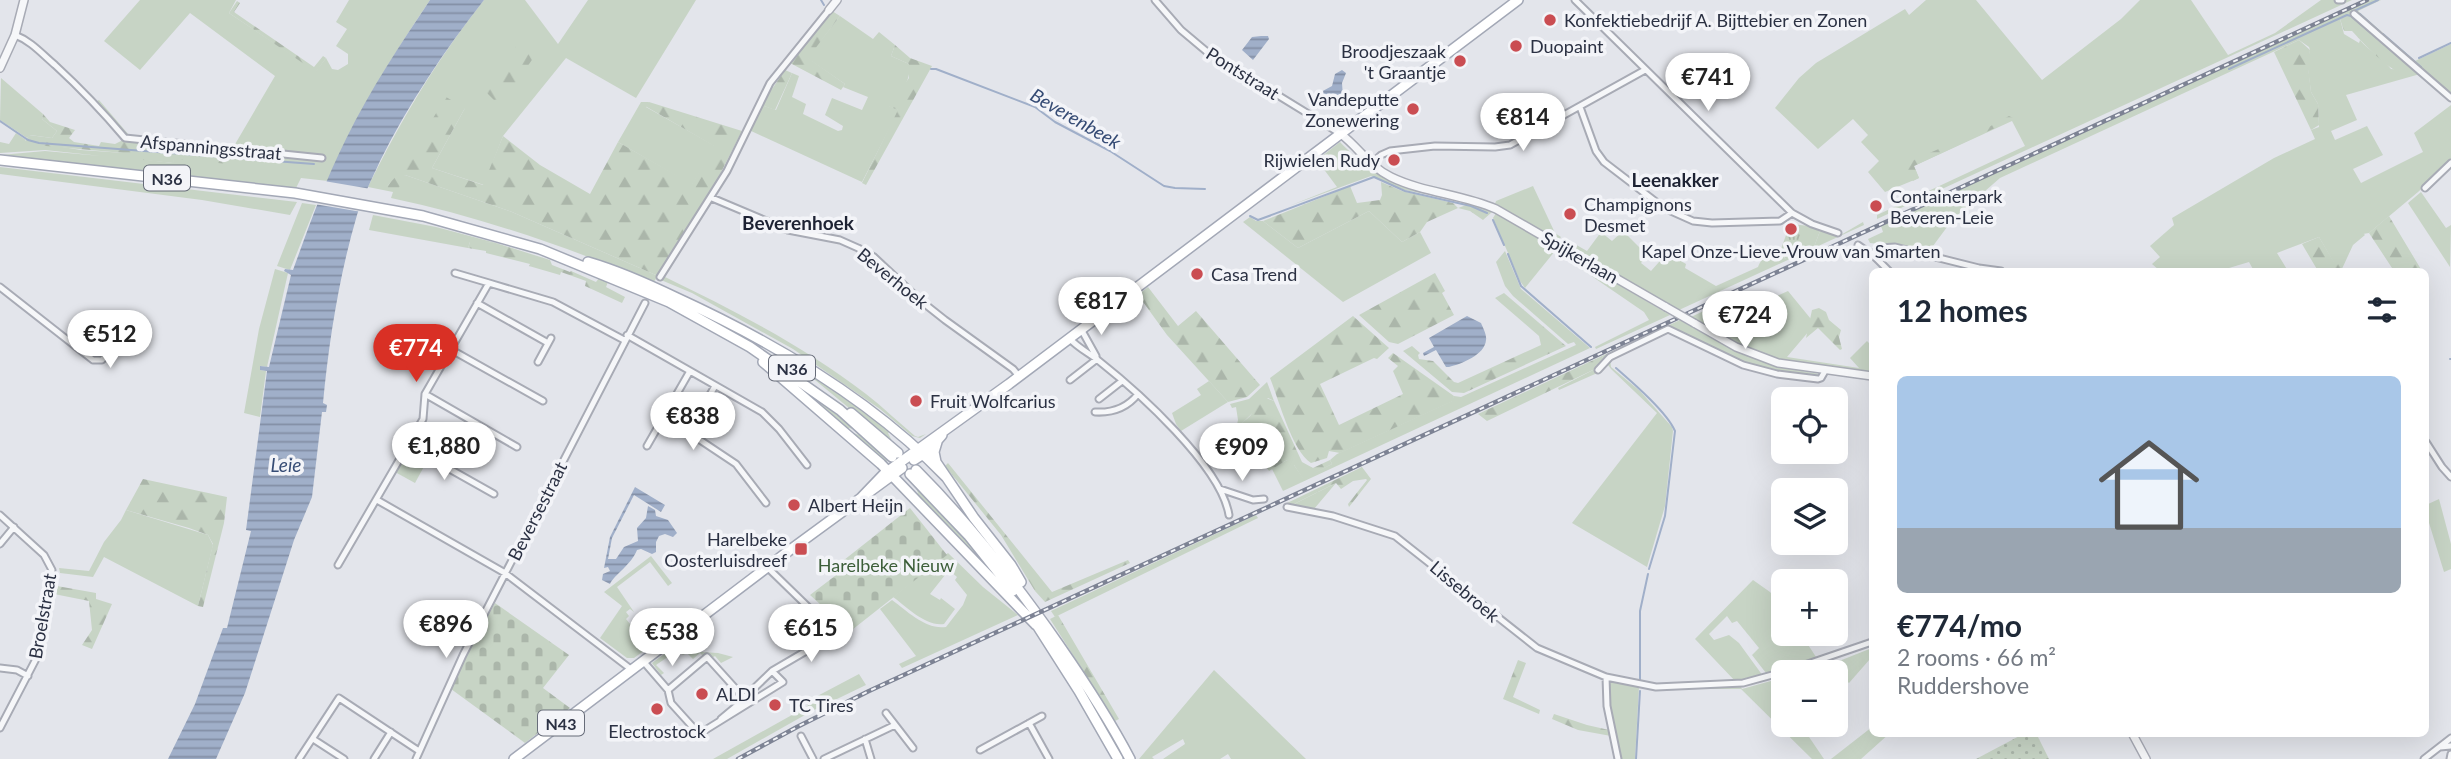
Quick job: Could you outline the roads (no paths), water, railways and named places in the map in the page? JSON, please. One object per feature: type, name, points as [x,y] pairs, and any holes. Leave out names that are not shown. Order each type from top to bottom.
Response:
[{"type":"main road","name":"N43","points":[[920,452],[947,428],[1518,0]]},
{"type":"main road","name":"N36","points":[[0,160],[295,193],[387,209],[457,224],[612,269],[677,298],[803,375],[841,404],[895,455],[799,379],[719,329],[641,289],[540,249]]},
{"type":"main road","points":[[677,298],[789,356],[838,388],[920,452],[946,477]]},
{"type":"main road","points":[[719,329],[766,364],[890,474],[1037,625]]},
{"type":"main road","name":"N43","points":[[514,759],[890,474],[938,441],[947,428]]},
{"type":"main road","points":[[938,441],[934,457],[946,477],[1011,565],[1130,759]]},
{"type":"main road","points":[[865,452],[876,467],[875,481]]},
{"type":"main road","points":[[1071,660],[1004,567],[975,532],[913,472],[969,536],[1037,625],[1118,759]]},
{"type":"main road","name":"N43","points":[[860,499],[875,481],[890,474]]},
{"type":"street","points":[[0,68],[15,35],[24,0]]},
{"type":"street","points":[[660,277],[712,198],[770,83],[837,0]]},
{"type":"street","name":"Pontstraat","points":[[1155,0],[1181,30],[1206,51],[1341,134]]},
{"type":"street","points":[[1575,0],[1792,213],[1838,233]]},
{"type":"street","points":[[2354,14],[2451,98]]},
{"type":"street","name":"Afspanningsstraat","points":[[15,35],[27,40],[77,85],[125,138],[322,158]]},
{"type":"street","points":[[1371,164],[1390,151],[1435,146],[1510,145],[1645,70]]},
{"type":"street","points":[[1580,107],[1596,151],[1604,162],[1674,214],[1693,221],[1712,223],[1780,221],[1792,213]]},
{"type":"street","name":"Spijkerlaan","points":[[1341,134],[1371,164],[1392,178],[1476,200],[1496,209],[1735,347],[1793,366],[1869,376]]},
{"type":"street","points":[[2425,188],[2451,163]]},
{"type":"street","name":"Beverhoek","points":[[712,198],[788,230],[840,240],[874,257],[920,301],[1019,376]]},
{"type":"street","points":[[1858,244],[1886,268]]},
{"type":"street","points":[[1872,254],[1880,248],[1892,247],[1979,268]]},
{"type":"street","points":[[455,273],[553,302],[690,371],[768,417],[807,464]]},
{"type":"street","points":[[338,565],[423,419],[425,394],[489,283]]},
{"type":"street","points":[[0,287],[93,360],[102,360],[113,346]]},
{"type":"street","points":[[477,303],[550,340],[538,362]]},
{"type":"street","name":"Beversestraat","points":[[416,759],[463,655],[645,303]]},
{"type":"street","points":[[1081,329],[1097,359]]},
{"type":"street","name":"Spijkerlaan","points":[[1598,370],[1609,357],[1671,329],[1722,356],[1768,372],[1818,379],[1825,371]]},
{"type":"street","points":[[1069,338],[1138,394],[1181,437],[1218,488],[1229,515]]},
{"type":"street","points":[[450,349],[543,401]]},
{"type":"street","points":[[1070,380],[1097,359]]},
{"type":"street","points":[[647,446],[690,371]]},
{"type":"street","points":[[1099,399],[1122,381]]},
{"type":"street","points":[[715,386],[692,426],[691,434],[736,464],[766,503]]},
{"type":"street","points":[[425,394],[517,447]]},
{"type":"street","points":[[1095,412],[1112,412],[1133,401],[1138,394]]},
{"type":"street","points":[[407,445],[494,494]]},
{"type":"street","points":[[2429,447],[2451,477]]},
{"type":"street","points":[[1218,488],[1249,499],[1264,499]]},
{"type":"street","points":[[377,500],[505,573],[632,670]]},
{"type":"street","name":"Lissebroek","points":[[1287,507],[1334,516],[1395,536],[1537,648],[1606,677],[1640,685],[1671,687],[1743,683],[1771,675]]},
{"type":"street","name":"Broelstraat","points":[[0,515],[48,560],[52,570],[40,647],[0,729]]},
{"type":"street","points":[[0,544],[14,527]]},
{"type":"street","points":[[0,530],[7,536]]},
{"type":"street","points":[[715,724],[772,671],[838,635],[767,567]]},
{"type":"street","name":"Lissebroek","points":[[1819,660],[1869,643]]},
{"type":"street","points":[[668,690],[706,657],[749,704]]},
{"type":"street","points":[[643,661],[668,690],[671,703],[699,733],[783,682],[772,671]]},
{"type":"street","name":"Broelstraat","points":[[0,668],[17,670],[28,676]]},
{"type":"street","points":[[1606,677],[1607,706],[1618,759]]},
{"type":"street","points":[[299,759],[339,698],[419,751]]},
{"type":"street","points":[[886,713],[901,729],[913,748]]},
{"type":"street","points":[[980,750],[1042,716]]},
{"type":"street","points":[[1029,723],[1049,759]]},
{"type":"street","points":[[824,759],[895,725]]},
{"type":"street","points":[[374,759],[391,732]]},
{"type":"street","points":[[802,736],[813,759]]},
{"type":"street","points":[[2134,737],[2146,759]]},
{"type":"street","points":[[2424,759],[2451,738]]},
{"type":"street","points":[[313,739],[344,759]]},
{"type":"street","points":[[864,739],[871,759]]},
{"type":"street","points":[[2440,747],[2451,746]]},
{"type":"water","name":"Leie","points":[[430,0],[484,0],[415,98],[380,161],[359,208],[345,261],[328,356],[323,403],[327,405],[326,412],[322,412],[312,497],[294,540],[245,693],[216,759],[168,759],[195,704],[223,628],[227,628],[251,531],[246,530],[267,371],[260,370],[260,366],[269,367],[291,275],[284,271],[293,270],[324,187],[355,121]]},
{"type":"water","points":[[1268,36],[1269,39],[1253,60],[1242,50],[1252,37]]},
{"type":"water","points":[[1342,70],[1346,73],[1342,83],[1343,97],[1321,103],[1319,93],[1332,86],[1335,74]]},
{"type":"water","points":[[1467,316],[1481,323],[1485,334],[1485,345],[1477,354],[1449,367],[1446,367],[1436,350],[1424,356],[1423,353],[1434,347],[1429,338]]},
{"type":"water","points":[[635,487],[665,505],[661,512],[634,495],[612,538],[608,559],[616,559],[624,547],[638,541],[637,528],[646,518],[648,506],[655,510],[656,516],[668,520],[677,533],[673,537],[665,534],[659,536],[656,552],[652,554],[637,550],[610,584],[602,580],[603,574],[610,571],[608,567],[604,568],[610,537]]},
{"type":"waterway","name":"Beverenbeek","points":[[821,0],[824,5]]},
{"type":"waterway","points":[[2354,11],[2378,0]]},
{"type":"waterway","points":[[2360,14],[2380,32]]},
{"type":"waterway","points":[[2229,69],[2347,15],[2410,66]]},
{"type":"waterway","points":[[2383,34],[2421,67]]},
{"type":"waterway","points":[[2419,58],[2451,43]]},
{"type":"waterway","name":"Beverenbeek","points":[[931,69],[1035,107],[1055,122],[1110,151],[1164,186],[1205,189]]},
{"type":"waterway","points":[[0,121],[28,140],[39,143],[314,164]]},
{"type":"waterway","name":"Beverenbeek","points":[[1250,216],[1258,220],[1374,177],[1405,191],[1471,206],[1487,213]]},
{"type":"waterway","name":"Beverenbeek","points":[[1493,220],[1504,245]]},
{"type":"waterway","name":"Beverenbeek","points":[[1508,254],[1521,286],[1591,347]]},
{"type":"waterway","name":"Beverenbeek","points":[[1616,368],[1657,406],[1675,431],[1665,516],[1649,569]]},
{"type":"waterway","name":"Beverenbeek","points":[[1640,680],[1640,611],[1648,574]]},
{"type":"waterway","name":"Beverenbeek","points":[[1636,759],[1640,691]]},
{"type":"railway","points":[[738,759],[869,691],[2367,0]]},
{"type":"place","name":"Konfektiebedrijf A. Bijttebier en Zonen","points":[[1550,20]]},
{"type":"place","name":"Duopaint","points":[[1516,46]]},
{"type":"place","name":"Broodjeszaak 't Graantje","points":[[1460,61]]},
{"type":"place","name":"Vandeputte Zonewering","points":[[1413,109]]},
{"type":"place","name":"Rijwielen Rudy","points":[[1394,160]]},
{"type":"place","name":"Containerpark Beveren-Leie","points":[[1876,206]]},
{"type":"place","name":"Champignons Desmet","points":[[1570,214]]},
{"type":"place","name":"Kapel Onze-Lieve-Vrouw van Smarten","points":[[1791,229]]},
{"type":"place","name":"Casa Trend","points":[[1197,274]]},
{"type":"place","name":"Fruit Wolfcarius","points":[[916,401]]},
{"type":"place","name":"Albert Heijn","points":[[794,505]]},
{"type":"place","name":"Harelbeke Oosterluisdreef","points":[[801,549]]},
{"type":"place","name":"ALDI","points":[[702,694]]},
{"type":"place","name":"TC Tires","points":[[775,705]]},
{"type":"place","name":"Electrostock","points":[[657,709]]},
{"type":"district","name":"Leenakker","points":[[1675,179]]},
{"type":"district","name":"Beverenhoek","points":[[798,222]]},
{"type":"park label","name":"Harelbeke Nieuw","points":[[886,565]]}]
